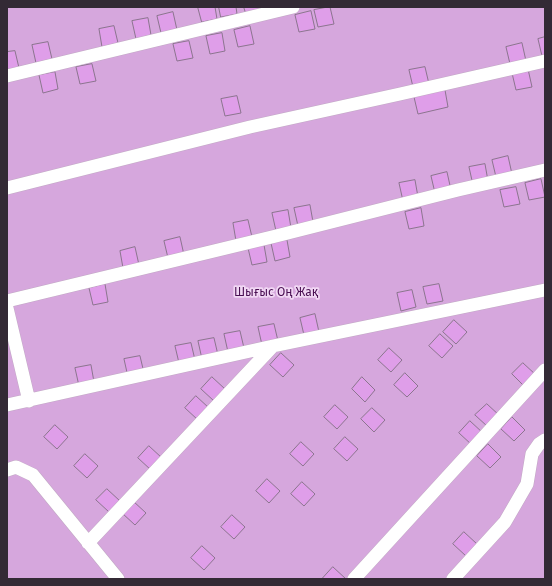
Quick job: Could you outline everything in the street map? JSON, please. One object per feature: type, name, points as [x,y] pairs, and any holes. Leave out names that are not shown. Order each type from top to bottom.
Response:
[{"type":"lane","points":[[7,76],[293,7]]},
{"type":"lane","points":[[7,188],[250,127],[545,61]]},
{"type":"lane","points":[[7,301],[545,170]]},
{"type":"lane","points":[[7,405],[273,346],[545,290]]},
{"type":"lane","points":[[7,308],[30,401]]},
{"type":"lane","points":[[88,543],[273,346]]},
{"type":"lane","points":[[354,579],[545,370]]},
{"type":"lane","points":[[452,579],[505,522],[527,484],[532,454],[539,444],[545,440]]},
{"type":"lane","points":[[7,470],[16,467],[33,475],[118,579]]},
{"type":"green space","name":"Шығыс Оң Жақ","points":[[7,7],[545,7],[545,579],[7,579]]},
{"type":"building","points":[[198,7],[215,7],[217,19],[202,22]]},
{"type":"building","points":[[219,7],[236,7],[237,14],[221,17]]},
{"type":"building","points":[[244,7],[261,7],[261,10],[246,13]]},
{"type":"building","points":[[330,7],[334,24],[318,27],[314,10]]},
{"type":"building","points":[[311,11],[315,29],[299,32],[295,15]]},
{"type":"building","points":[[173,12],[177,30],[161,33],[157,16]]},
{"type":"building","points":[[148,18],[151,35],[136,39],[132,21]]},
{"type":"building","points":[[114,26],[118,43],[102,47],[99,29]]},
{"type":"building","points":[[250,26],[254,44],[238,47],[234,30]]},
{"type":"building","points":[[222,33],[225,51],[210,54],[206,36]]},
{"type":"building","points":[[545,37],[545,56],[542,56],[538,39]]},
{"type":"building","points":[[189,41],[193,58],[177,61],[173,44]]},
{"type":"building","points":[[48,42],[52,59],[36,63],[32,45]]},
{"type":"building","points":[[522,43],[526,61],[510,64],[506,47]]},
{"type":"building","points":[[15,51],[19,68],[7,71],[7,52]]},
{"type":"building","points":[[92,64],[96,81],[80,84],[76,67]]},
{"type":"building","points":[[425,67],[429,84],[413,87],[409,70]]},
{"type":"building","points":[[528,69],[532,87],[516,90],[512,73]]},
{"type":"building","points":[[55,72],[58,89],[43,93],[39,75]]},
{"type":"building","points":[[445,90],[448,107],[418,114],[414,97]]},
{"type":"building","points":[[237,96],[241,113],[225,116],[221,99]]},
{"type":"building","points":[[508,156],[512,174],[496,177],[492,160]]},
{"type":"building","points":[[485,164],[488,181],[473,185],[469,167]]},
{"type":"building","points":[[447,172],[451,190],[435,193],[431,176]]},
{"type":"building","points":[[541,179],[545,197],[529,200],[525,183]]},
{"type":"building","points":[[415,180],[418,197],[403,201],[399,183]]},
{"type":"building","points":[[516,187],[520,204],[504,207],[500,190]]},
{"type":"building","points":[[310,205],[313,222],[298,226],[294,208]]},
{"type":"building","points":[[421,208],[424,226],[409,229],[405,212]]},
{"type":"building","points":[[288,210],[291,228],[276,231],[272,213]]},
{"type":"building","points":[[248,220],[252,237],[236,241],[233,223]]},
{"type":"building","points":[[180,237],[184,255],[168,258],[164,241]]},
{"type":"building","points":[[287,240],[290,257],[275,261],[271,243]]},
{"type":"building","points":[[264,245],[267,262],[252,265],[248,248]]},
{"type":"building","points":[[135,247],[139,265],[123,268],[120,251]]},
{"type":"building","points":[[105,284],[108,302],[93,305],[89,288]]},
{"type":"building","points":[[439,284],[443,301],[427,304],[423,287]]},
{"type":"building","points":[[412,290],[416,307],[401,311],[397,293]]},
{"type":"building","points":[[315,314],[319,332],[304,335],[300,318]]},
{"type":"building","points":[[454,320],[467,332],[456,344],[443,332]]},
{"type":"building","points":[[274,324],[278,341],[262,345],[258,327]]},
{"type":"building","points":[[240,331],[244,348],[228,352],[224,334]]},
{"type":"building","points":[[440,334],[453,346],[442,358],[429,346]]},
{"type":"building","points":[[214,338],[218,355],[202,359],[198,341]]},
{"type":"building","points":[[191,343],[195,360],[179,363],[175,346]]},
{"type":"building","points":[[389,348],[402,360],[391,372],[378,360]]},
{"type":"building","points":[[281,353],[294,365],[283,377],[270,365]]},
{"type":"building","points":[[140,356],[144,373],[128,377],[124,359]]},
{"type":"building","points":[[523,363],[536,375],[525,387],[512,374]]},
{"type":"building","points":[[91,365],[94,382],[79,386],[75,368]]},
{"type":"building","points":[[405,373],[418,386],[407,397],[394,385]]},
{"type":"building","points":[[212,377],[225,389],[214,401],[201,389]]},
{"type":"building","points":[[362,377],[375,390],[365,402],[352,389]]},
{"type":"building","points":[[196,396],[209,408],[198,420],[185,408]]},
{"type":"building","points":[[487,404],[500,416],[488,427],[475,415]]},
{"type":"building","points":[[335,405],[348,417],[337,429],[324,417]]},
{"type":"building","points":[[372,408],[385,420],[374,432],[361,419]]},
{"type":"building","points":[[512,417],[525,430],[514,441],[501,429]]},
{"type":"building","points":[[470,421],[483,433],[472,445],[459,433]]},
{"type":"building","points":[[55,425],[68,437],[57,449],[44,437]]},
{"type":"building","points":[[345,437],[358,449],[347,461],[334,449]]},
{"type":"building","points":[[301,442],[314,454],[303,466],[290,454]]},
{"type":"building","points":[[488,444],[501,457],[490,468],[477,456]]},
{"type":"building","points":[[149,446],[162,458],[151,470],[138,458]]},
{"type":"building","points":[[85,454],[98,466],[87,478],[74,466]]},
{"type":"building","points":[[267,479],[280,491],[269,503],[256,491]]},
{"type":"building","points":[[302,482],[315,494],[304,506],[291,494]]},
{"type":"building","points":[[107,489],[120,501],[109,512],[96,500]]},
{"type":"building","points":[[133,501],[146,513],[135,525],[122,513]]},
{"type":"building","points":[[232,515],[245,527],[234,539],[221,527]]},
{"type":"building","points":[[464,532],[477,544],[466,556],[453,544]]},
{"type":"building","points":[[202,546],[215,558],[204,570],[191,558]]},
{"type":"building","points":[[333,567],[346,579],[322,579]]}]
